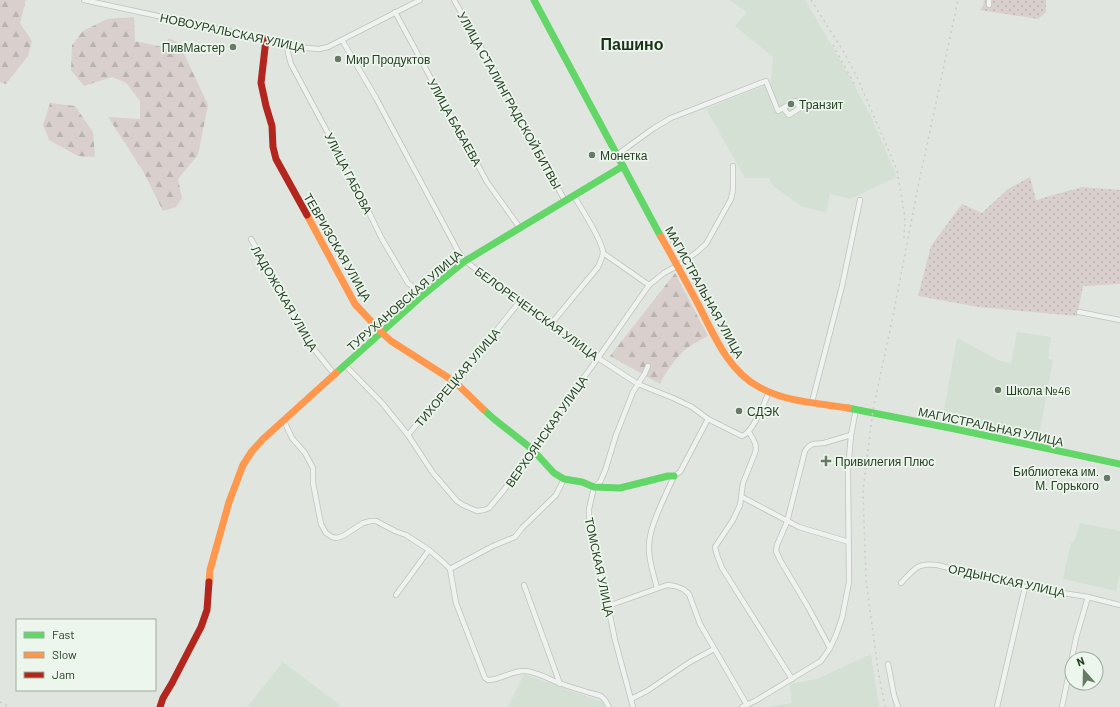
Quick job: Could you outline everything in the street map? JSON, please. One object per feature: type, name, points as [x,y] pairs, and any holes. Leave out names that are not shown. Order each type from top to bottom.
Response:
[{"type":"street","name":"НОВОУРАЛЬСКАЯ УЛИЦА","points":[[84,0],[306,48],[319,49],[328,47],[420,0]]},
{"type":"street","name":"УЛИЦА СТАЛИНГРАДСКОЙ БИТВЫ","points":[[454,0],[565,201]]},
{"type":"street","name":"МАГИСТРАЛЬНАЯ УЛИЦА","points":[[534,0],[718,342],[728,359],[743,376],[758,387],[786,397],[952,428],[1120,464]]},
{"type":"street","name":"УЛИЦА БАБАЕВА","points":[[395,12],[487,182],[520,228]]},
{"type":"street","name":"ТЕВРИЗСКАЯ УЛИЦА","points":[[266,39],[262,83],[266,106],[272,126],[273,146],[276,159],[348,291],[356,304],[381,332],[391,341],[455,382],[494,418],[532,449],[554,474],[564,479],[594,486],[620,488],[668,476],[674,476]]},
{"type":"street","name":"БЕЛОРЕЧЕНСКАЯ УЛИЦА","points":[[342,40],[376,98],[458,251],[465,260],[551,324],[579,341],[598,358],[638,384],[673,398],[692,408],[708,419],[742,436],[749,432]]},
{"type":"street","name":"УЛИЦА ГАБОВА","points":[[287,44],[291,64],[352,178],[382,239],[408,282],[422,295]]},
{"type":"street","points":[[618,154],[654,128],[671,118],[766,81],[778,111],[783,108]]},
{"type":"street","name":"ТУРУХАНОВСКАЯ УЛИЦА","points":[[160,707],[163,698],[201,627],[206,610],[210,570],[235,487],[243,465],[263,439],[422,295],[465,260],[623,166]]},
{"type":"street","points":[[677,266],[706,244],[712,234],[731,199],[733,190],[733,166]]},
{"type":"street","points":[[551,324],[598,266],[603,253],[600,242],[574,196]]},
{"type":"street","points":[[812,402],[842,286],[860,200]]},
{"type":"street","name":"ЛАДОЖСКАЯ УЛИЦА","points":[[251,239],[309,343],[335,375]]},
{"type":"street","points":[[603,253],[649,285]]},
{"type":"street","name":"ВЕРХОЯНСКАЯ УЛИЦА","points":[[408,435],[433,473],[457,501],[477,511],[489,508],[504,490],[649,285],[664,273],[677,266]]},
{"type":"street","name":"ТИХОРЕЦКАЯ УЛИЦА","points":[[345,365],[382,403],[408,435],[444,391],[455,382],[520,301]]},
{"type":"street","points":[[1079,312],[1120,320]]},
{"type":"street","name":"ТОМСКАЯ УЛИЦА","points":[[632,707],[596,556],[589,522],[589,510],[594,486],[600,482],[605,471],[616,435],[633,392],[648,366]]},
{"type":"street","points":[[769,392],[749,432],[757,448],[743,483],[740,505],[733,520],[715,547],[716,554],[722,568],[792,679]]},
{"type":"street","points":[[608,606],[667,585],[683,589],[689,594],[700,624],[745,706],[820,661],[830,648],[836,635],[846,602],[849,582],[848,471],[851,435],[856,409]]},
{"type":"street","points":[[657,588],[648,546],[650,534],[674,476],[680,472],[708,419]]},
{"type":"street","points":[[284,421],[292,438],[305,453],[313,468],[313,483],[321,524],[326,533],[337,538],[343,536],[363,523],[376,521],[406,535],[429,550],[450,569],[456,603],[485,678],[488,680],[493,680],[516,672],[532,672],[560,684],[601,696],[609,707]]},
{"type":"street","points":[[830,648],[776,551],[787,522],[804,451],[813,444],[824,443],[851,435]]},
{"type":"street","points":[[450,569],[493,546],[515,538],[522,528],[556,495],[564,479]]},
{"type":"street","points":[[742,498],[799,527],[849,542]]},
{"type":"street","points":[[396,595],[429,550]]},
{"type":"street","name":"ОРДЫНСКАЯ УЛИЦА","points":[[901,583],[919,565],[928,564],[1024,586],[1088,597],[1120,605]]},
{"type":"street","points":[[524,585],[560,684]]},
{"type":"street","points":[[997,707],[1024,586]]},
{"type":"street","points":[[1062,707],[1076,638],[1088,597]]},
{"type":"street","points":[[631,700],[690,662],[714,649]]},
{"type":"street","points":[[888,664],[898,707],[904,707]]},
{"type":"shaded area","points":[[729,0],[805,0],[870,114],[897,177],[850,199],[830,194],[826,213],[801,206],[772,185],[769,178],[745,178],[706,109],[771,83],[773,57],[735,26],[747,12]]},
{"type":"shaded area","name":"Школа №46","points":[[1017,332],[1051,337],[1048,359],[1053,360],[1039,436],[943,416],[957,338],[1000,361],[1011,363]]},
{"type":"shaded area","points":[[1080,523],[1120,531],[1120,573],[1116,591],[1063,579],[1071,543],[1074,541]]},
{"type":"shaded area","points":[[871,654],[879,707],[767,707],[792,703],[789,684],[817,679]]},
{"type":"shaded area","points":[[283,662],[336,702],[340,707],[247,707]]},
{"type":"shaded area","points":[[524,674],[605,703],[604,707],[508,707]]},
{"type":"green space","points":[[0,0],[26,0],[20,23],[32,41],[28,56],[6,84],[0,82]]},
{"type":"green space","points":[[984,0],[1046,0],[1046,12],[1038,19],[980,10],[983,6]]},
{"type":"green space","points":[[134,17],[135,41],[167,48],[168,38],[179,43],[208,105],[198,155],[178,179],[182,198],[176,207],[163,211],[143,171],[108,117],[140,119],[140,101],[126,83],[112,77],[84,86],[71,70],[72,45],[83,31],[107,19]]},
{"type":"green space","points":[[50,103],[75,106],[93,132],[95,157],[78,156],[49,140],[43,125]]},
{"type":"green space","points":[[1030,177],[1036,200],[1082,187],[1120,190],[1120,284],[1083,286],[1077,316],[979,307],[918,296],[931,246],[962,204],[982,213],[1008,189]]},
{"type":"green space","points":[[675,273],[708,336],[691,345],[682,353],[668,370],[660,384],[610,356]]},
{"type":"railway","points":[[811,0],[845,54],[857,77],[897,170],[905,218],[904,238]]},
{"type":"railway","points":[[885,707],[878,670],[866,580],[863,490],[873,410],[918,187],[958,0]]},
{"type":"railway","points":[[833,45],[855,85]]},
{"type":"railway","points":[[0,702],[10,707]]},
{"type":"traffic: fast","points":[[534,0],[661,237]]},
{"type":"traffic: fast","points":[[336,373],[423,295],[465,261],[623,166]]},
{"type":"traffic: fast","points":[[848,408],[1120,464]]},
{"type":"traffic: fast","points":[[483,409],[532,449],[554,473],[564,479],[582,482],[594,487],[620,488],[668,476],[674,476]]},
{"type":"traffic: slow","points":[[307,215],[355,304],[391,341],[455,382],[483,409]]},
{"type":"traffic: slow","points":[[661,237],[722,350],[738,371],[759,387],[780,396],[848,408]]},
{"type":"traffic: slow","points":[[209,582],[210,570],[229,502],[243,465],[252,451],[263,439],[336,373]]},
{"type":"traffic: jam","points":[[266,39],[261,83],[272,126],[273,147],[276,159],[307,215]]},
{"type":"traffic: jam","points":[[160,707],[163,698],[201,627],[207,610],[209,582]]},
{"type":"place","name":"ПивМастер","points":[[233,47]]},
{"type":"place","name":"Мир Продуктов","points":[[338,59]]},
{"type":"place","name":"Транзит","points":[[791,104]]},
{"type":"place","name":"Монетка","points":[[592,155]]},
{"type":"place","name":"Школа №46","points":[[998,390]]},
{"type":"place","name":"СДЭК","points":[[739,411]]},
{"type":"place","name":"Привилегия Плюс","points":[[826,461]]},
{"type":"place","name":"Библиотека им. М. Горького","points":[[1107,478]]},
{"type":"district","name":"Пашино","points":[[632,43]]}]
